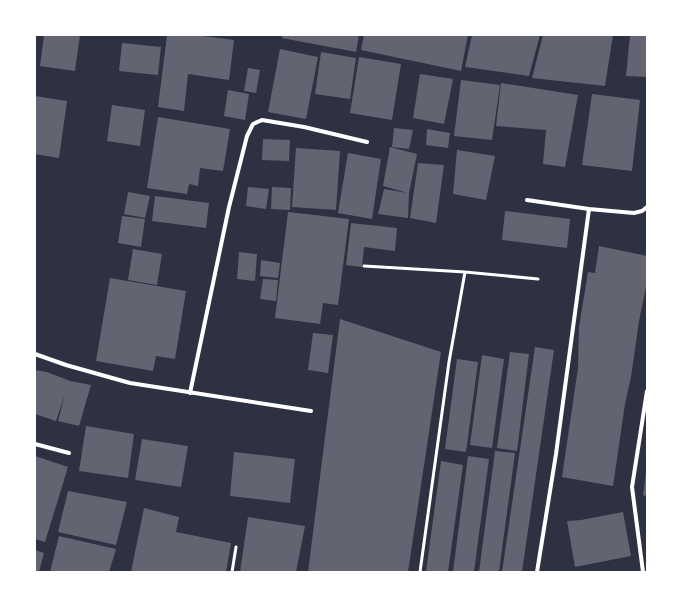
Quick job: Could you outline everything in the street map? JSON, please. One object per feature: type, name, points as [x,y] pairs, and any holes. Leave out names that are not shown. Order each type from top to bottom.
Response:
[{"type":"street","points":[[190,393],[229,207],[247,136],[253,124],[262,120],[269,121],[304,127],[367,142]]},
{"type":"street","points":[[527,200],[589,209],[634,213],[642,211],[647,207]]},
{"type":"street","points":[[537,572],[556,454],[589,209]]},
{"type":"street","points":[[35,354],[66,365],[130,383],[312,410]]},
{"type":"street","points":[[643,572],[632,487],[647,391]]},
{"type":"street","points":[[35,444],[69,453]]},
{"type":"lane","points":[[364,266],[465,272],[538,279]]},
{"type":"lane","points":[[420,572],[449,362],[465,272]]},
{"type":"lane","points":[[232,572],[236,547]]},
{"type":"building","points":[[44,35],[80,35],[75,71],[40,66]]},
{"type":"building","points":[[167,35],[195,35],[234,40],[229,80],[188,74],[184,111],[158,107]]},
{"type":"building","points":[[282,35],[359,35],[356,52],[282,38]]},
{"type":"building","points":[[364,35],[468,35],[461,71],[361,50]]},
{"type":"building","points":[[472,35],[540,35],[529,76],[465,67]]},
{"type":"building","points":[[543,35],[613,35],[605,86],[532,78]]},
{"type":"building","points":[[630,35],[647,35],[647,77],[626,76]]},
{"type":"building","points":[[122,43],[161,47],[158,75],[119,71]]},
{"type":"building","points":[[280,49],[318,57],[306,119],[268,112]]},
{"type":"building","points":[[321,52],[356,58],[350,99],[315,94]]},
{"type":"building","points":[[359,57],[401,64],[392,120],[350,113]]},
{"type":"building","points":[[248,68],[260,70],[256,93],[244,91]]},
{"type":"building","points":[[420,74],[453,79],[444,124],[413,118]]},
{"type":"building","points":[[461,80],[500,85],[492,140],[454,136]]},
{"type":"building","points":[[501,83],[578,95],[565,167],[543,164],[546,130],[496,126]]},
{"type":"building","points":[[228,90],[249,94],[245,120],[224,116]]},
{"type":"building","points":[[592,94],[640,100],[632,171],[582,165]]},
{"type":"building","points":[[35,96],[67,101],[59,158],[35,154]]},
{"type":"building","points":[[112,105],[145,110],[140,146],[107,141]]},
{"type":"building","points":[[158,117],[230,129],[223,171],[200,168],[198,186],[189,184],[187,194],[147,188]]},
{"type":"building","points":[[394,128],[413,130],[409,149],[392,147]]},
{"type":"building","points":[[427,129],[450,133],[448,148],[426,145]]},
{"type":"building","points":[[263,139],[290,140],[289,161],[262,160]]},
{"type":"building","points":[[390,147],[417,154],[409,193],[408,218],[378,214],[384,189],[408,193],[383,186]]},
{"type":"building","points":[[296,148],[340,151],[336,210],[292,207]]},
{"type":"building","points":[[457,150],[495,156],[486,200],[453,194]]},
{"type":"building","points":[[348,153],[381,159],[372,219],[338,213]]},
{"type":"building","points":[[418,163],[444,165],[436,223],[410,218]]},
{"type":"building","points":[[248,187],[269,189],[266,209],[246,206]]},
{"type":"building","points":[[272,187],[291,188],[290,210],[271,209]]},
{"type":"building","points":[[128,192],[150,196],[145,218],[124,214]]},
{"type":"building","points":[[155,196],[209,203],[206,228],[152,221]]},
{"type":"building","points":[[505,211],[570,219],[567,248],[502,240]]},
{"type":"building","points":[[288,212],[349,219],[338,305],[323,303],[320,324],[275,318]]},
{"type":"building","points":[[122,216],[145,219],[141,247],[118,243]]},
{"type":"building","points":[[351,223],[397,228],[395,251],[364,247],[362,267],[346,265]]},
{"type":"building","points":[[599,246],[647,256],[647,282],[625,404],[613,486],[562,477],[578,368],[579,327],[588,272],[595,273]]},
{"type":"building","points":[[133,249],[162,254],[157,285],[128,280]]},
{"type":"building","points":[[239,252],[257,254],[255,281],[237,279]]},
{"type":"building","points":[[261,260],[280,263],[278,278],[260,276]]},
{"type":"building","points":[[110,278],[186,291],[175,359],[156,356],[153,371],[96,361]]},
{"type":"building","points":[[263,279],[278,280],[276,301],[260,299]]},
{"type":"building","points":[[340,319],[441,352],[408,572],[308,572]]},
{"type":"building","points":[[313,333],[333,335],[328,373],[308,370]]},
{"type":"building","points":[[535,347],[554,350],[522,572],[502,572]]},
{"type":"building","points":[[510,352],[529,354],[517,451],[497,448]]},
{"type":"building","points":[[482,355],[504,359],[492,448],[470,445]]},
{"type":"building","points":[[457,359],[478,362],[466,452],[445,449]]},
{"type":"building","points":[[35,370],[47,372],[70,381],[91,385],[79,426],[58,421],[65,394],[56,421],[35,414]]},
{"type":"building","points":[[86,426],[134,434],[128,478],[79,471]]},
{"type":"building","points":[[142,439],[188,446],[181,487],[135,480]]},
{"type":"building","points":[[495,451],[515,453],[499,572],[479,572]]},
{"type":"building","points":[[234,452],[295,459],[290,503],[230,496]]},
{"type":"building","points":[[35,456],[68,467],[45,542],[35,539]]},
{"type":"building","points":[[468,456],[489,459],[474,572],[453,572]]},
{"type":"building","points":[[441,461],[463,465],[448,572],[426,572]]},
{"type":"building","points":[[646,472],[647,495],[643,496]]},
{"type":"building","points":[[68,491],[127,502],[116,545],[58,532]]},
{"type":"building","points":[[144,508],[179,517],[176,532],[231,543],[226,572],[131,572]]},
{"type":"building","points":[[623,512],[631,556],[575,567],[567,521],[581,520]]},
{"type":"building","points":[[248,517],[305,526],[296,572],[240,572]]},
{"type":"building","points":[[59,536],[116,549],[109,572],[50,572]]},
{"type":"building","points":[[35,550],[44,553],[39,572],[35,572]]}]
